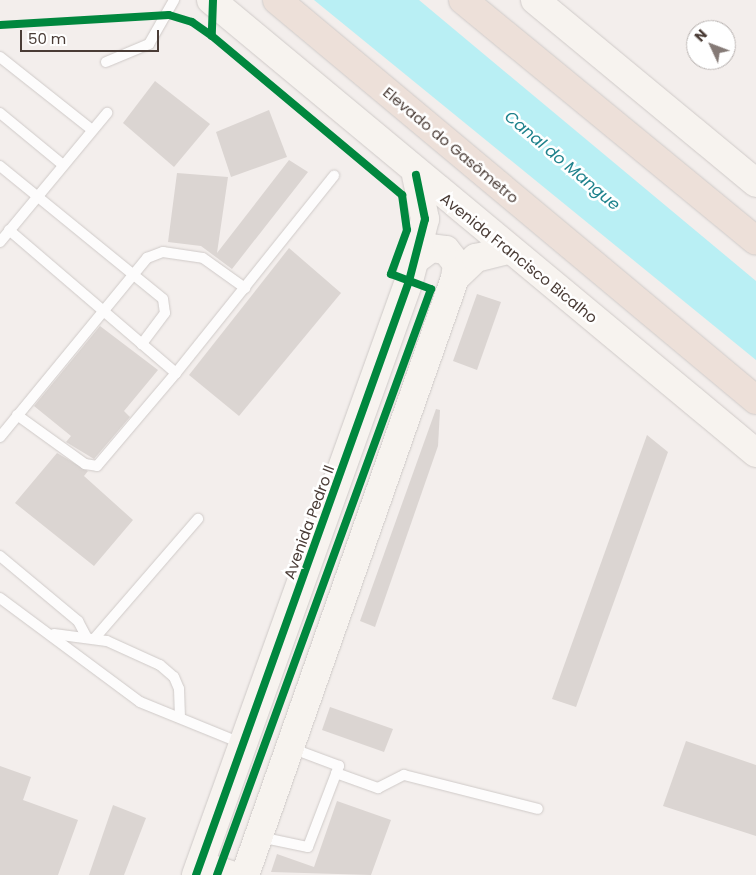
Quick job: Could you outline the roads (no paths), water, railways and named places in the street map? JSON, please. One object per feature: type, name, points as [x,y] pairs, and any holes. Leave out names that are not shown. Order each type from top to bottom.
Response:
[{"type":"highway","name":"Elevado do Gasômetro","points":[[278,0],[755,399]]},
{"type":"highway","points":[[463,0],[756,242]]},
{"type":"highway","points":[[669,170],[756,217]]},
{"type":"street","points":[[535,0],[756,183]]},
{"type":"street","name":"Avenida Francisco Bicalho","points":[[212,1],[416,175],[756,453]]},
{"type":"street","name":"Avenida Pedro II","points":[[198,870],[415,260],[426,212],[416,175]]},
{"type":"street","points":[[245,875],[455,278],[457,264],[446,250],[430,248],[415,260]]},
{"type":"street","points":[[455,278],[476,258],[509,250]]},
{"type":"street","points":[[198,870],[230,875]]},
{"type":"lane","points":[[106,62],[149,44],[174,0]]},
{"type":"lane","points":[[0,57],[92,130]]},
{"type":"lane","points":[[0,242],[107,112]]},
{"type":"lane","points":[[0,113],[63,165]]},
{"type":"lane","points":[[0,166],[133,271],[166,307],[142,344]]},
{"type":"lane","points":[[17,416],[85,464],[97,466],[176,374],[334,176]]},
{"type":"lane","points":[[9,230],[176,374]]},
{"type":"lane","points":[[0,437],[101,309],[133,271],[154,254],[186,254],[215,264],[244,288]]},
{"type":"lane","points":[[90,638],[198,519]]},
{"type":"lane","points":[[0,556],[78,621],[90,638]]},
{"type":"lane","points":[[0,598],[52,634],[140,702],[244,745]]},
{"type":"lane","points":[[52,634],[90,638],[160,665],[174,677],[180,717]]},
{"type":"lane","points":[[259,836],[308,847],[336,772],[337,763],[291,748]]},
{"type":"lane","points":[[336,772],[378,788],[404,775],[538,810]]},
{"type":"water","name":"Canal do Mangue","points":[[314,0],[419,0],[756,281],[756,360]]}]
